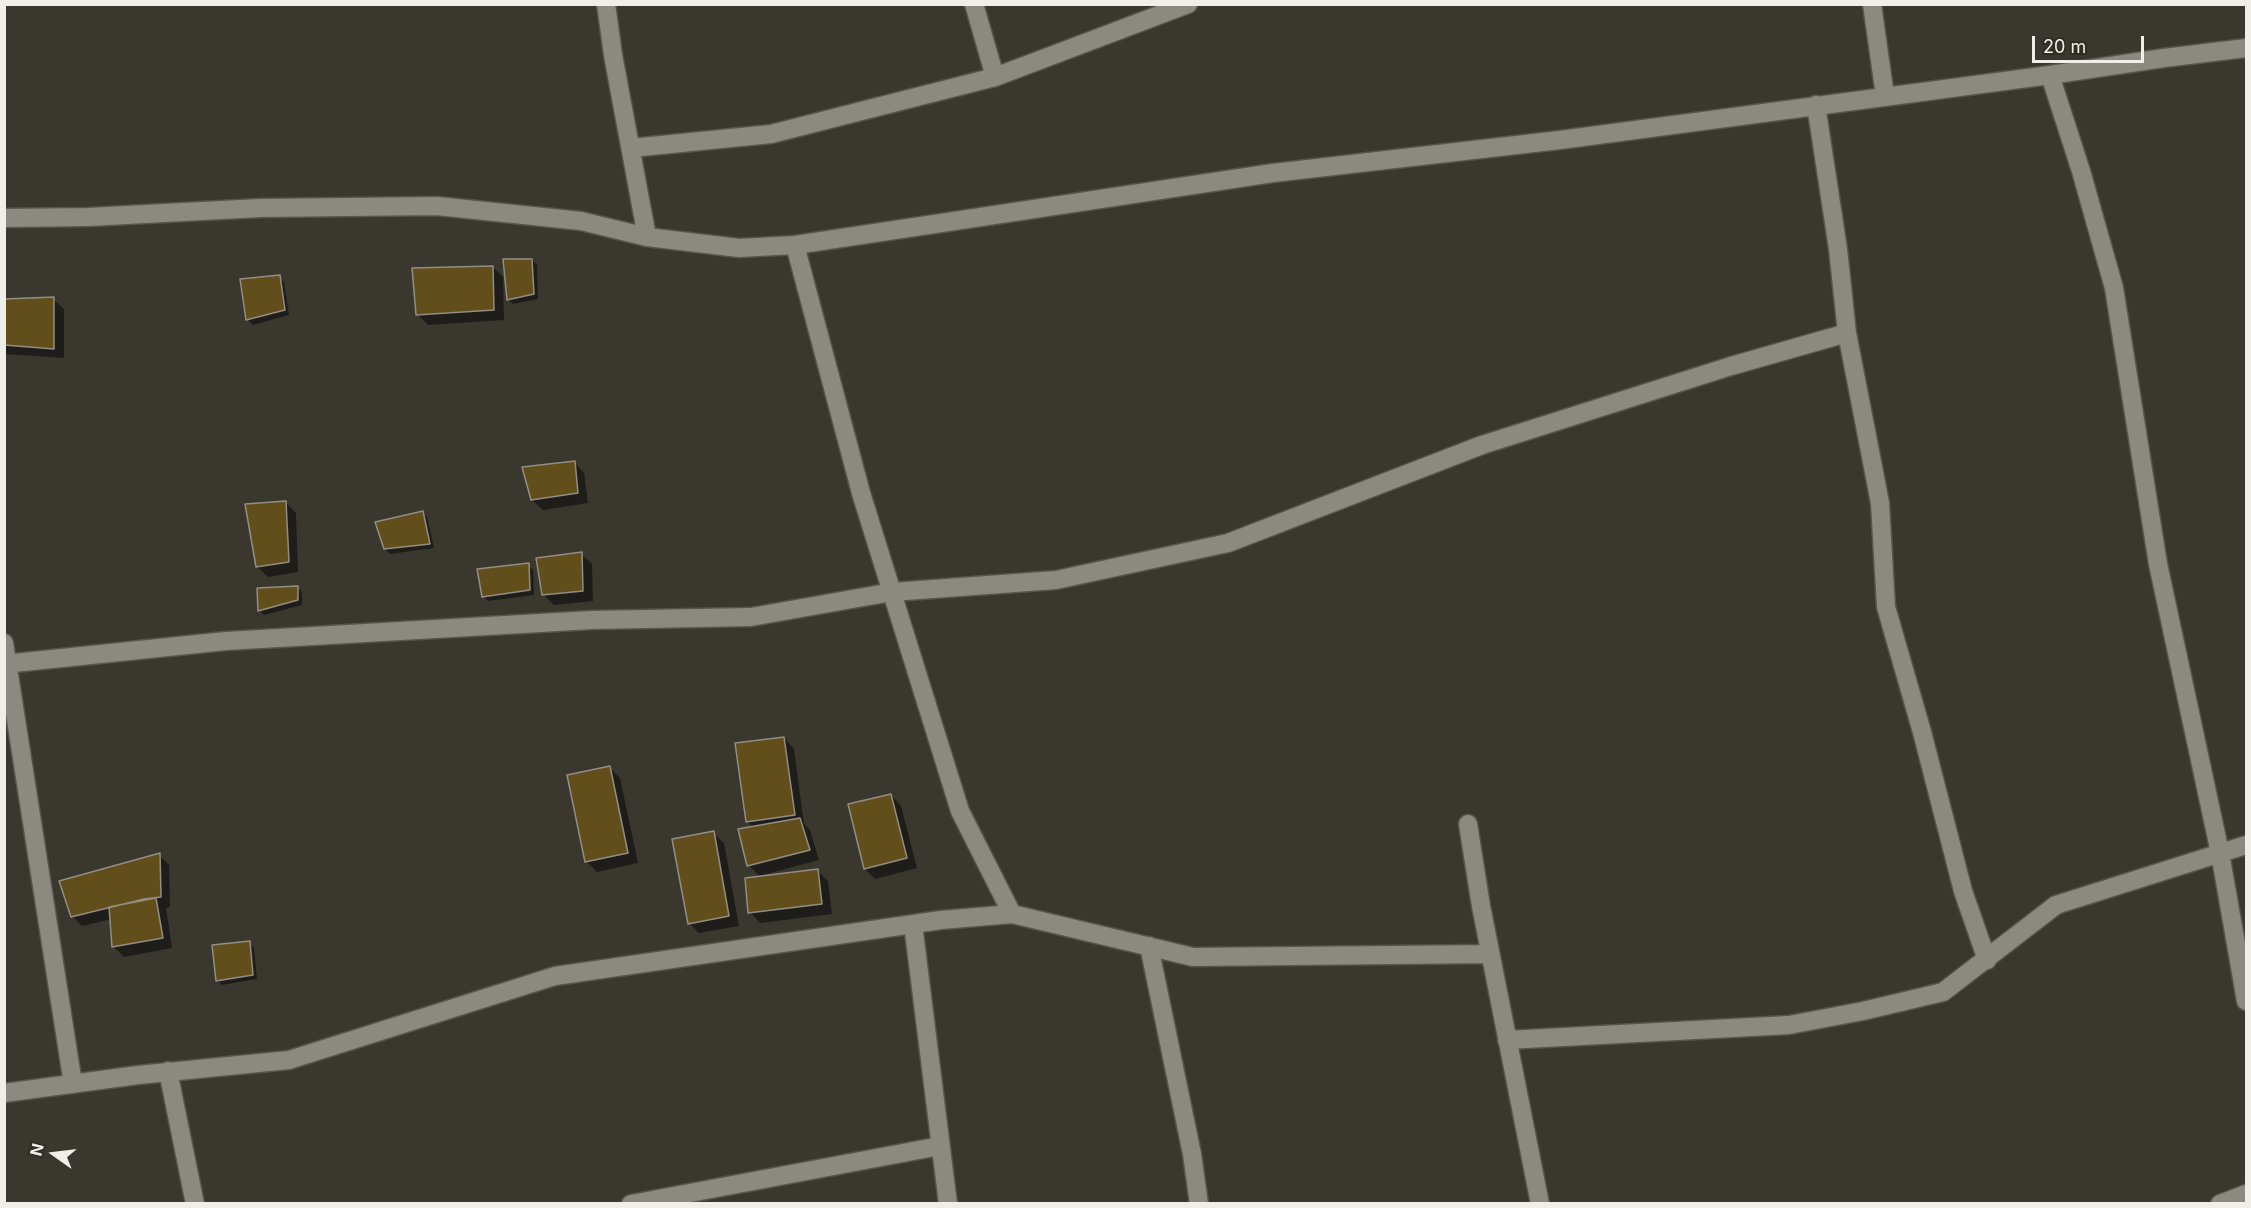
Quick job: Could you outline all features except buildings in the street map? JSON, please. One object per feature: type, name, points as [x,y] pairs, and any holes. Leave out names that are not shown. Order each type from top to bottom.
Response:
[{"type":"street","points":[[606,4],[613,55],[647,237]]},
{"type":"street","points":[[974,4],[995,77]]},
{"type":"street","points":[[631,148],[771,134],[995,77],[1188,4]]},
{"type":"street","points":[[1872,4],[1885,96]]},
{"type":"street","points":[[4,218],[88,217],[260,208],[437,206],[581,221],[647,237],[739,248],[795,245],[1273,173],[1560,140],[2247,48]]},
{"type":"street","points":[[2050,75],[2081,171],[2114,288],[2158,564],[2220,853],[2247,1001]]},
{"type":"street","points":[[1816,105],[1838,249],[1847,333],[1880,503],[1886,607],[1922,732],[1963,891],[1987,960]]},
{"type":"street","points":[[795,245],[861,493],[960,811],[1012,914]]},
{"type":"street","points":[[6,664],[238,640],[592,620],[751,617],[892,592],[1056,580],[1228,543],[1482,445],[1731,366],[1847,333]]},
{"type":"street","points":[[4,643],[73,1083]]},
{"type":"street","points":[[1468,824],[1490,954],[1540,1203]]},
{"type":"street","points":[[1507,1040],[1790,1024],[1863,1011],[1943,992],[2056,905],[2247,845]]},
{"type":"street","points":[[4,1093],[168,1071],[289,1060],[555,976],[913,924],[1012,914],[1193,957],[1490,954]]},
{"type":"street","points":[[913,924],[948,1203]]},
{"type":"street","points":[[1149,946],[1192,1154],[1198,1203]]},
{"type":"street","points":[[168,1071],[195,1203]]},
{"type":"street","points":[[631,1203],[940,1146]]},
{"type":"street","points":[[2220,1203],[2247,1194]]}]
